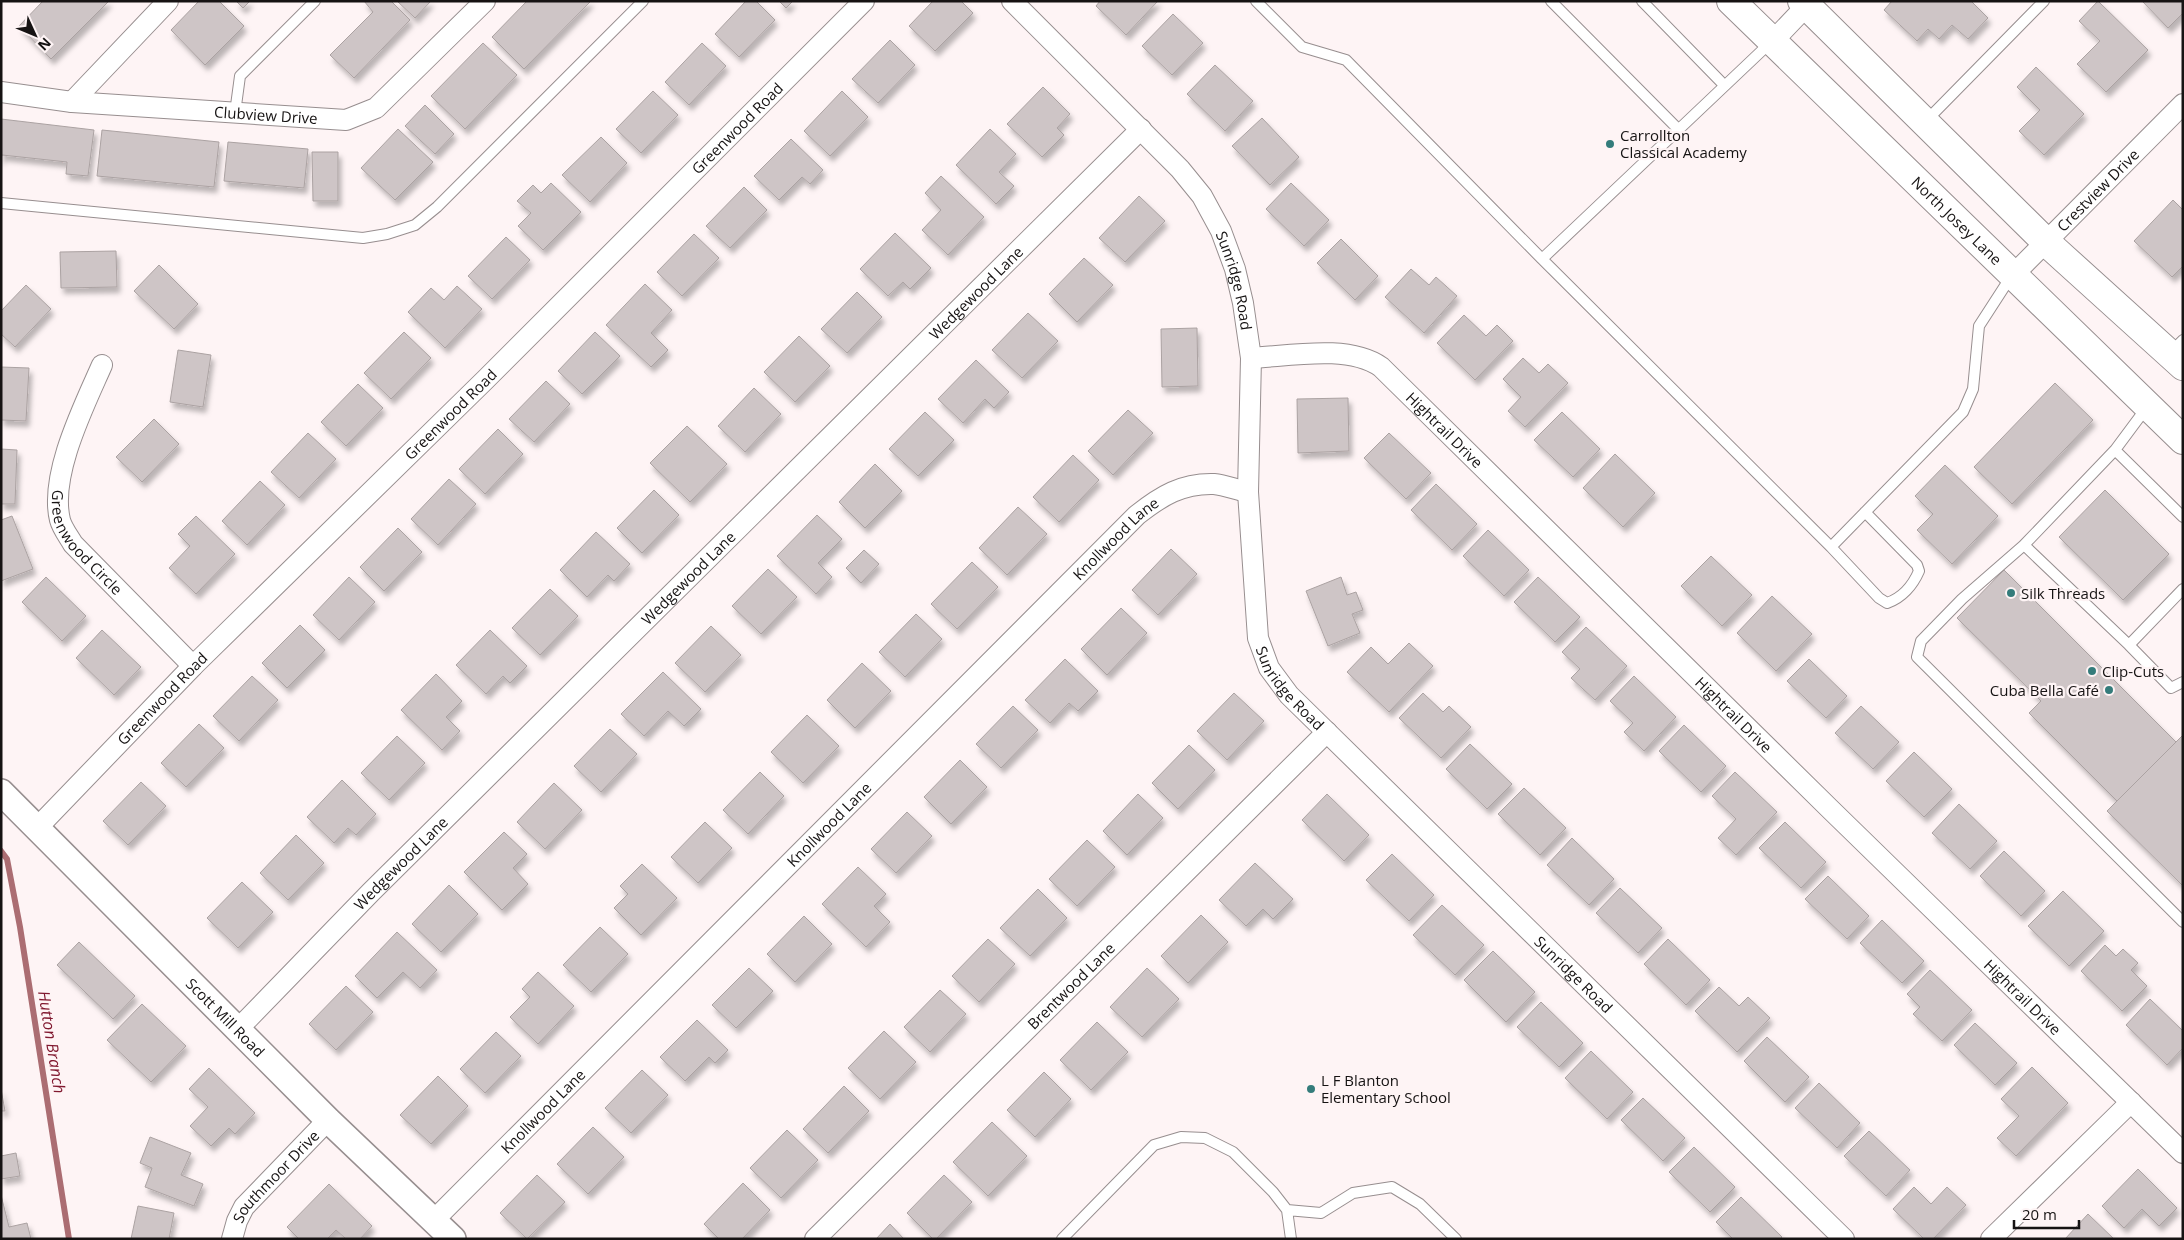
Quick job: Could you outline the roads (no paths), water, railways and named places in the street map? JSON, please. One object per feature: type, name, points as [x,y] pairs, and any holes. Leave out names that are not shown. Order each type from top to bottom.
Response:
[{"type":"main road","name":"North Josey Lane","points":[[1731,1],[2183,440]]},
{"type":"main road","points":[[1806,3],[2047,243],[2178,354]]},
{"type":"street","points":[[72,102],[168,1]]},
{"type":"street","name":"Clubview Drive","points":[[1,92],[72,102],[346,120],[376,108],[485,1]]},
{"type":"street","name":"Greenwood Road","points":[[37,828],[193,666],[492,373],[864,1]]},
{"type":"street","name":"Sunridge Road","points":[[1012,1],[1180,169],[1202,196],[1221,230],[1235,269],[1251,358],[1248,492],[1258,638],[1269,668],[1289,695],[1844,1239]]},
{"type":"street","points":[[1772,42],[1806,3]]},
{"type":"street","name":"Crestview Drive","points":[[2013,275],[2047,243],[2183,104]]},
{"type":"street","name":"Wedgewood Lane","points":[[239,1028],[378,885],[1141,129]]},
{"type":"street","name":"Hightrail Drive","points":[[1251,358],[1342,353],[1372,360],[1381,367],[1829,808],[2183,1152]]},
{"type":"street","name":"Greenwood Circle","points":[[102,364],[82,412],[59,477],[60,521],[72,544],[193,666]]},
{"type":"street","name":"Knollwood Lane","points":[[434,1220],[1137,514],[1159,497],[1185,487],[1215,484],[1248,492]]},
{"type":"street","name":"Brentwood Lane","points":[[815,1239],[1327,732]]},
{"type":"street","name":"Scott Mill Road","points":[[1,792],[239,1028],[328,1120],[453,1239]]},
{"type":"street","points":[[1991,1239],[2131,1102]]},
{"type":"street","name":"Southmoor Drive","points":[[232,1239],[236,1221],[244,1207],[328,1120]]},
{"type":"lane","points":[[235,113],[240,76],[314,1]]},
{"type":"lane","points":[[1,203],[363,238],[387,234],[415,225],[437,207],[643,1]]},
{"type":"lane","points":[[1256,1],[1302,47],[1346,60],[1542,259],[1831,547],[1879,598],[1887,603],[1895,600],[1913,583],[1919,571],[1917,565],[1865,512]]},
{"type":"lane","points":[[1552,1],[1679,130]]},
{"type":"lane","points":[[1642,1],[1724,86]]},
{"type":"lane","points":[[1925,122],[2044,1]]},
{"type":"lane","points":[[1542,259],[1772,42]]},
{"type":"lane","points":[[1831,547],[1963,412],[1973,389],[1979,326],[2013,275]]},
{"type":"lane","points":[[2148,406],[2115,450],[2024,545],[1962,600],[1921,641],[1918,657],[2183,922]]},
{"type":"lane","points":[[2115,450],[2183,516]]},
{"type":"lane","points":[[2024,545],[2129,645],[2171,688],[2183,682]]},
{"type":"lane","points":[[2129,645],[2183,589]]},
{"type":"lane","points":[[1062,1239],[1154,1145],[1181,1137],[1205,1138],[1233,1152],[1273,1192],[1287,1210],[1291,1239]]},
{"type":"lane","points":[[1287,1210],[1321,1213],[1353,1193],[1392,1187],[1420,1204],[1456,1239]]},
{"type":"waterway","name":"Hutton Branch","points":[[1,851],[7,859],[20,927],[69,1239]]},
{"type":"place","name":"Carrollton Classical Academy","points":[[1610,144]]},
{"type":"place","name":"Silk Threads","points":[[2011,593]]},
{"type":"place","name":"Clip-Cuts","points":[[2092,671]]},
{"type":"place","name":"Cuba Bella Café","points":[[2109,690]]},
{"type":"place","name":"L F Blanton Elementary School","points":[[1311,1089]]}]
